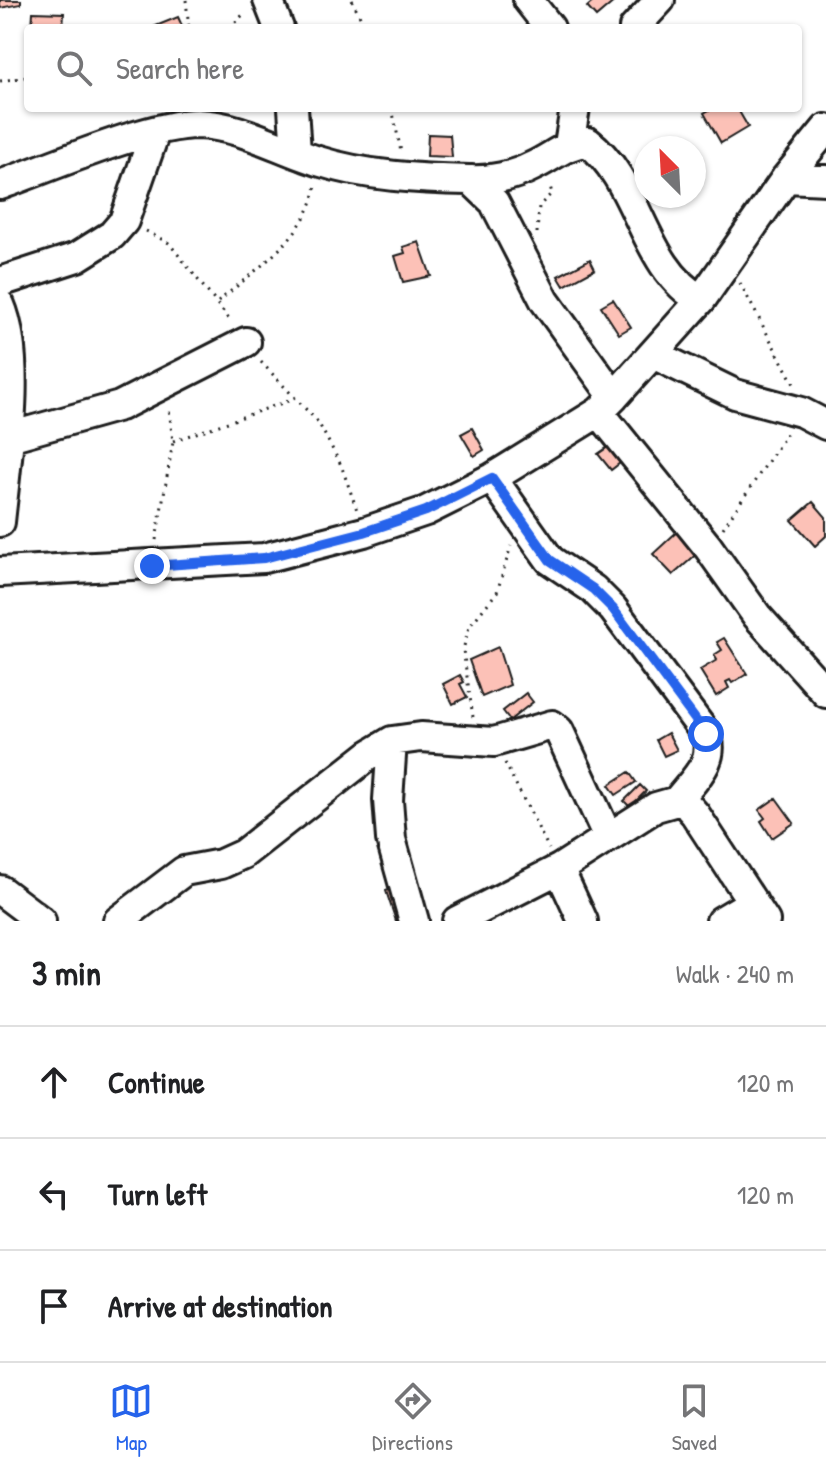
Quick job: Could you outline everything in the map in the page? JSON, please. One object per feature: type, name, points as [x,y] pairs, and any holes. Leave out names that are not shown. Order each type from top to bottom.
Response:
[{"type":"street","points":[[528,0],[547,24]]},
{"type":"street","points":[[638,24],[660,0]]},
{"type":"street","points":[[261,3],[276,24]]},
{"type":"street","points":[[294,112],[307,157]]},
{"type":"street","points":[[569,145],[574,112]]},
{"type":"street","points":[[0,185],[155,132],[197,124],[254,136],[307,157],[406,175],[471,180],[503,177],[533,167],[569,145],[588,142],[598,150],[673,279],[701,300]]},
{"type":"street","points":[[0,572],[264,558],[364,532],[426,511],[492,478],[606,404],[701,300],[786,178],[826,129]]},
{"type":"street","points":[[0,282],[86,253],[124,221],[155,132]]},
{"type":"street","points":[[786,178],[826,180]]},
{"type":"street","points":[[471,180],[501,213],[525,267],[577,348],[606,404],[757,616],[826,693]]},
{"type":"street","points":[[0,305],[10,341],[9,437],[0,522]]},
{"type":"street","points":[[9,437],[76,420],[164,386],[246,342]]},
{"type":"street","points":[[653,354],[735,394],[809,416]]},
{"type":"street","points":[[457,921],[559,869],[656,807],[677,801],[710,758],[711,747],[706,734],[613,609],[593,589],[550,560],[492,478]]},
{"type":"street","points":[[118,921],[184,871],[221,864],[243,854],[369,755],[392,741],[421,737],[483,741],[552,725],[559,731],[608,837]]},
{"type":"street","points":[[392,741],[388,800],[391,839],[414,921]]},
{"type":"street","points":[[677,801],[695,814],[759,912],[721,921]]},
{"type":"street","points":[[559,869],[583,921]]},
{"type":"street","points":[[0,890],[41,921]]},
{"type":"path","points":[[186,0],[189,24]]},
{"type":"path","points":[[352,0],[364,24]]},
{"type":"path","points":[[234,24],[261,3]]},
{"type":"path","points":[[0,81],[24,78]]},
{"type":"path","points":[[393,112],[406,175]]},
{"type":"path","points":[[217,303],[298,229],[313,204],[307,157]]},
{"type":"path","points":[[525,267],[535,245],[539,206],[552,193],[544,175],[533,167]]},
{"type":"path","points":[[124,221],[169,243],[246,342],[294,399],[318,422],[332,444],[364,532]]},
{"type":"path","points":[[708,547],[809,416],[786,365],[727,263]]},
{"type":"path","points":[[152,566],[173,442],[164,386]]},
{"type":"path","points":[[173,442],[294,399]]},
{"type":"path","points":[[520,520],[497,592],[469,627],[463,650],[473,714],[483,741],[559,869]]},
{"type":"building","points":[[0,0],[21,0],[21,4],[0,8]]},
{"type":"building","points":[[595,0],[616,0],[596,17],[587,7]]},
{"type":"building","points":[[33,12],[64,13],[63,24],[32,24]]},
{"type":"building","points":[[178,17],[181,24],[161,24]]},
{"type":"building","points":[[739,112],[748,127],[721,143],[704,113]]},
{"type":"building","points":[[428,134],[450,135],[452,157],[427,156]]},
{"type":"building","points":[[419,242],[431,276],[403,282],[395,256],[405,253],[403,247]]},
{"type":"building","points":[[590,259],[595,269],[564,286],[558,276]]},
{"type":"building","points":[[613,299],[631,327],[619,334],[601,306]]},
{"type":"building","points":[[472,428],[484,450],[474,456],[461,434]]},
{"type":"building","points":[[608,447],[620,463],[611,470],[598,454]]},
{"type":"building","points":[[813,502],[826,517],[826,536],[815,546],[792,520]]},
{"type":"building","points":[[680,529],[700,551],[673,575],[653,554]]},
{"type":"building","points":[[724,638],[747,674],[732,683],[730,680],[726,682],[729,688],[716,696],[700,670],[717,660],[714,655],[722,650],[717,642]]},
{"type":"building","points":[[498,647],[510,685],[482,697],[469,660]]},
{"type":"building","points":[[460,675],[464,682],[460,684],[467,697],[453,704],[443,684]]},
{"type":"building","points":[[526,693],[533,702],[510,720],[503,711]]},
{"type":"building","points":[[668,733],[677,750],[664,756],[656,740]]},
{"type":"building","points":[[629,772],[636,782],[616,795],[609,785]]},
{"type":"building","points":[[640,785],[646,791],[630,807],[624,801]]},
{"type":"building","points":[[776,798],[794,823],[772,838],[761,821],[765,818],[759,810]]},
{"type":"building","points":[[398,887],[407,921],[396,921],[386,891]]},
{"type":"route","points":[[152,566],[264,558],[364,532],[426,511],[492,478],[550,560],[593,589],[613,609],[661,669],[706,734]]}]
